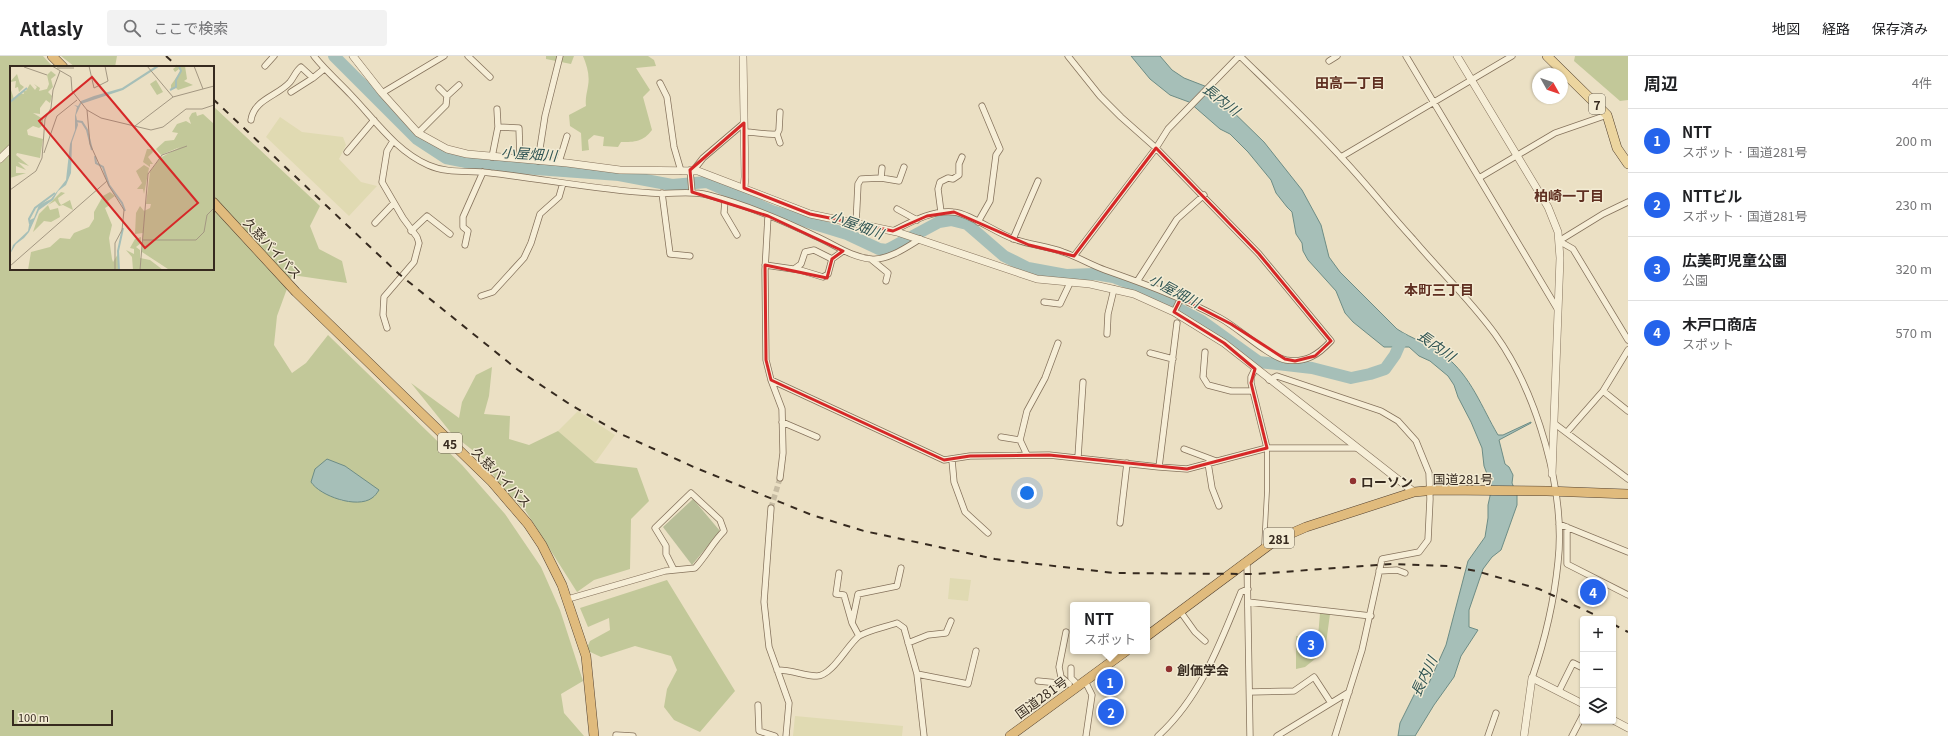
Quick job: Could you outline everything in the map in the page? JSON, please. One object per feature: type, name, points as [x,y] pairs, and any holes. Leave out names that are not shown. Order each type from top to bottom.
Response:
[{"type":"highway","points":[[52,56],[62,66]]},
{"type":"highway","name":"久慈バイパス","points":[[214,203],[296,292],[492,482],[528,524],[542,545],[568,599],[586,656],[594,736]]},
{"type":"highway","name":"国道281号","points":[[1150,634],[1264,547],[1289,533],[1414,492],[1433,490],[1551,491],[1628,494]]},
{"type":"highway","name":"国道281号","points":[[1010,736],[1122,654]]},
{"type":"main road","name":"7","points":[[1547,56],[1607,115],[1617,148],[1628,164]]},
{"type":"street","points":[[264,66],[274,56]]},
{"type":"street","points":[[314,56],[324,69],[393,141],[416,159],[434,167],[456,172],[483,172],[563,183],[662,193],[692,189],[768,216],[817,236],[842,251],[872,260],[888,273],[886,281]]},
{"type":"street","points":[[353,56],[382,93],[418,133],[447,149],[467,154],[559,162],[620,170],[691,172],[744,188],[810,214],[895,231],[1037,279],[1114,289],[1134,294],[1175,311],[1224,343],[1255,369],[1414,492]]},
{"type":"street","points":[[382,93],[444,56]]},
{"type":"street","points":[[468,56],[490,77]]},
{"type":"street","points":[[538,161],[545,116],[560,56]]},
{"type":"street","points":[[743,56],[744,188]]},
{"type":"street","points":[[895,231],[917,220],[941,212],[959,213],[1029,245],[1062,251],[1104,269],[1138,280],[1231,324],[1276,356],[1285,360],[1295,361],[1316,356],[1330,341],[1259,254],[1204,195],[1156,148],[1116,112],[1068,56]]},
{"type":"street","points":[[1074,256],[1156,148],[1168,129],[1239,56],[1297,111],[1341,157],[1496,335],[1524,383],[1542,428],[1552,474]]},
{"type":"street","points":[[1329,61],[1337,56]]},
{"type":"street","points":[[1406,56],[1558,310]]},
{"type":"street","points":[[1457,56],[1555,222],[1559,241],[1555,424],[1551,491],[1558,502],[1558,562],[1544,643],[1532,678],[1524,736]]},
{"type":"street","points":[[1341,157],[1512,56]]},
{"type":"street","points":[[251,120],[252,113],[261,102],[290,82],[301,67],[313,78]]},
{"type":"street","points":[[291,92],[324,69]]},
{"type":"street","points":[[660,83],[667,97],[674,147],[681,171]]},
{"type":"street","points":[[418,133],[446,105],[447,96],[459,85]]},
{"type":"street","points":[[440,88],[447,96]]},
{"type":"street","points":[[978,222],[990,200],[996,155],[1000,149],[982,106]]},
{"type":"street","points":[[492,157],[498,127],[497,109]]},
{"type":"street","points":[[780,112],[779,130],[777,134],[780,143]]},
{"type":"street","points":[[1479,178],[1555,133],[1607,115]]},
{"type":"street","points":[[347,152],[374,120]]},
{"type":"street","points":[[692,189],[691,172],[703,158],[744,123]]},
{"type":"street","points":[[498,127],[519,128],[520,159]]},
{"type":"street","points":[[744,132],[758,132],[763,135],[777,134]]},
{"type":"street","points":[[559,162],[567,136]]},
{"type":"street","points":[[387,328],[383,315],[384,297],[414,262],[419,243],[417,237],[411,231],[382,182],[387,151],[393,141]]},
{"type":"street","points":[[0,159],[10,149]]},
{"type":"street","points":[[941,212],[938,189],[940,182],[948,178],[953,179],[959,175],[959,164],[962,157]]},
{"type":"street","points":[[856,224],[858,184],[861,179],[881,178],[899,181],[904,167]]},
{"type":"street","points":[[881,178],[882,168]]},
{"type":"street","points":[[465,245],[468,231],[463,227],[463,217],[483,172]]},
{"type":"street","points":[[1013,239],[1038,181]]},
{"type":"street","points":[[480,296],[493,292],[524,258],[531,243],[540,214],[559,197],[563,183]]},
{"type":"street","points":[[662,193],[670,254],[690,256]]},
{"type":"street","points":[[1138,280],[1177,219],[1204,195]]},
{"type":"street","points":[[725,201],[724,213],[737,235]]},
{"type":"street","points":[[1559,241],[1603,214],[1628,202]]},
{"type":"street","points":[[375,223],[394,203]]},
{"type":"street","points":[[896,209],[917,220]]},
{"type":"street","points":[[411,231],[427,216],[450,234]]},
{"type":"street","points":[[768,216],[765,265],[766,360],[771,380],[782,409],[783,453],[780,478]]},
{"type":"street","points":[[872,260],[885,257],[918,239]]},
{"type":"street","points":[[1559,241],[1573,249],[1628,340]]},
{"type":"street","points":[[794,269],[801,264],[805,252],[814,250],[832,259]]},
{"type":"street","points":[[765,265],[794,269],[823,277],[828,274],[832,259],[842,251]]},
{"type":"street","points":[[1044,302],[1060,304],[1070,283]]},
{"type":"street","points":[[1107,334],[1108,314],[1114,289]]},
{"type":"street","points":[[1175,311],[1180,299]]},
{"type":"street","points":[[1159,467],[1177,323]]},
{"type":"street","points":[[1026,455],[1020,440],[1027,411],[1045,378],[1058,343]]},
{"type":"street","points":[[1567,432],[1603,391],[1628,350]]},
{"type":"street","points":[[1205,352],[1203,376],[1208,386],[1231,391],[1253,391]]},
{"type":"street","points":[[1150,353],[1173,358]]},
{"type":"street","points":[[1255,369],[1251,376],[1253,391],[1267,448],[1267,492],[1264,547]]},
{"type":"street","points":[[1270,380],[1277,376],[1367,405],[1398,421],[1416,441],[1429,473],[1433,490],[1428,540],[1425,546],[1419,552],[1382,559],[1371,616],[1362,650],[1335,736]]},
{"type":"street","points":[[771,380],[944,460],[952,460],[970,456],[1026,455],[1078,457],[1187,469],[1267,448],[1357,448]]},
{"type":"street","points":[[1078,457],[1083,382]]},
{"type":"street","points":[[1603,391],[1628,411]]},
{"type":"street","points":[[782,422],[817,437]]},
{"type":"street","points":[[1555,424],[1628,479]]},
{"type":"street","points":[[1001,437],[1020,440]]},
{"type":"street","points":[[1184,449],[1216,461]]},
{"type":"street","points":[[952,460],[954,482],[965,512],[988,533]]},
{"type":"street","points":[[1120,523],[1127,463]]},
{"type":"street","points":[[1208,463],[1212,488],[1219,506]]},
{"type":"street","points":[[568,599],[674,570],[695,568],[724,531],[720,520],[692,493],[655,528],[666,546],[666,554],[674,570]]},
{"type":"street","points":[[771,508],[764,602],[769,647],[789,703],[786,736]]},
{"type":"street","points":[[1559,524],[1628,552]]},
{"type":"street","points":[[1567,527],[1567,564],[1628,595]]},
{"type":"street","points":[[1247,561],[1250,736]]},
{"type":"street","points":[[852,623],[858,594],[897,586],[901,568]]},
{"type":"street","points":[[1379,571],[1397,570],[1405,573]]},
{"type":"street","points":[[839,574],[836,594],[844,595],[852,623],[859,636]]},
{"type":"street","points":[[1158,736],[1169,726],[1207,673],[1241,592],[1248,589]]},
{"type":"street","points":[[1248,602],[1371,616]]},
{"type":"street","points":[[1180,611],[1195,632],[1205,641]]},
{"type":"street","points":[[908,643],[928,635],[946,633],[951,620]]},
{"type":"street","points":[[777,670],[790,670],[818,676],[824,673],[840,658],[859,636],[897,623],[904,628],[917,674],[924,736]]},
{"type":"street","points":[[1066,632],[1059,667],[1061,677],[1069,684]]},
{"type":"street","points":[[917,674],[968,684],[976,651]]},
{"type":"street","points":[[1559,691],[1573,664],[1580,667]]},
{"type":"street","points":[[1071,668],[1071,678],[1082,683],[1092,695],[1086,736]]},
{"type":"street","points":[[1250,692],[1294,691],[1314,677],[1331,703]]},
{"type":"street","points":[[1532,678],[1580,702]]},
{"type":"street","points":[[1038,681],[1069,684],[1082,683]]},
{"type":"street","points":[[1277,736],[1348,692]]},
{"type":"street","points":[[758,705],[760,731],[775,736]]},
{"type":"street","points":[[1488,736],[1496,713]]},
{"type":"street","points":[[1572,736],[1580,721]]},
{"type":"street","points":[[1616,722],[1628,728]]},
{"type":"street","points":[[616,735],[633,736]]},
{"type":"highlighted area","points":[[744,123],[744,188],[810,214],[893,231],[927,216],[954,212],[1029,245],[1074,256],[1156,148],[1259,254],[1331,341],[1315,356],[1295,361],[1285,359],[1231,324],[1181,298],[1174,312],[1224,343],[1255,369],[1251,383],[1267,448],[1187,469],[1049,455],[970,456],[944,460],[771,380],[766,360],[765,265],[827,278],[832,259],[843,251],[768,216],[692,192],[690,170]]},
{"type":"shaded area","points":[[280,117],[302,132],[343,137],[346,145],[339,159],[361,182],[377,186],[349,216],[266,137]]},
{"type":"shaded area","points":[[578,411],[615,435],[595,463],[558,431]]},
{"type":"shaded area","points":[[950,578],[971,580],[968,601],[948,599]]},
{"type":"shaded area","points":[[795,716],[903,726],[902,736],[793,736]]},
{"type":"green space","points":[[0,56],[43,56],[52,66],[10,66],[10,270],[214,270],[214,107],[320,206],[310,226],[319,249],[342,261],[347,283],[292,275],[277,316],[274,345],[292,373],[306,363],[328,335],[462,465],[505,514],[541,567],[560,610],[583,681],[561,694],[564,713],[584,736],[0,736]],"holes":[[[345,466],[378,490],[342,501],[331,495]]]},
{"type":"green space","points":[[61,56],[117,56],[115,66],[74,66]]},
{"type":"green space","points":[[546,56],[574,56],[571,64],[546,59]]},
{"type":"green space","points":[[583,56],[648,56],[654,60],[656,66],[636,68],[650,90],[643,97],[652,130],[649,134],[642,139],[635,141],[621,142],[618,147],[603,146],[604,137],[594,135],[588,140],[589,150],[582,151],[581,133],[570,126],[569,115],[586,106],[589,78]]},
{"type":"green space","points":[[1575,56],[1628,56],[1628,100],[1620,101],[1574,61]]},
{"type":"green space","points":[[492,367],[489,396],[484,414],[510,416],[509,439],[529,445],[558,431],[595,463],[637,468],[649,501],[631,519],[630,569],[594,580],[577,592],[525,510],[499,485],[485,460],[452,434],[411,383],[459,418],[462,402],[476,375]]},
{"type":"green space","points":[[693,499],[720,531],[692,565],[663,527]]},
{"type":"green space","points":[[667,580],[735,691],[700,732],[674,720],[664,707],[667,689],[677,670],[671,656],[635,646],[601,657],[586,650],[590,641],[610,630],[609,618],[588,627],[580,608]]},
{"type":"green space","points":[[1320,613],[1330,614],[1325,651],[1305,667],[1296,669],[1296,636],[1318,637]]},
{"type":"water","points":[[1131,56],[1160,56],[1172,70],[1184,78],[1215,90],[1224,103],[1264,142],[1302,190],[1321,225],[1329,257],[1340,272],[1397,329],[1433,348],[1454,364],[1469,383],[1498,435],[1503,435],[1531,422],[1499,440],[1505,464],[1509,467],[1513,475],[1512,483],[1517,495],[1517,505],[1501,550],[1492,557],[1483,569],[1469,610],[1469,627],[1478,630],[1461,656],[1454,677],[1434,705],[1415,736],[1398,736],[1400,723],[1416,691],[1429,683],[1446,645],[1468,561],[1485,537],[1488,518],[1488,505],[1492,487],[1484,466],[1482,448],[1458,397],[1454,385],[1448,376],[1430,361],[1419,356],[1409,347],[1384,347],[1353,322],[1345,313],[1336,291],[1308,260],[1303,251],[1302,243],[1296,234],[1292,212],[1276,193],[1271,180],[1248,152],[1230,134],[1220,129],[1189,102],[1170,95],[1150,79]]},
{"type":"water","points":[[327,459],[345,466],[379,490],[372,498],[357,502],[339,499],[322,492],[311,482],[315,469]]},
{"type":"waterway","name":"小屋畑川","points":[[334,56],[417,139],[446,158],[481,165],[619,175],[672,185],[707,182],[772,211],[847,234],[879,249],[887,250],[939,222],[951,220],[967,224],[1004,256],[1028,268],[1066,275],[1095,274],[1113,277],[1136,286],[1202,321],[1259,362],[1312,368],[1351,378],[1385,369],[1395,355],[1402,339]]},
{"type":"tunnel","points":[[771,508],[780,478]]},
{"type":"railway","points":[[166,56],[177,66]]},
{"type":"railway","points":[[214,100],[399,274],[518,370],[571,405],[623,435],[696,468],[812,515],[864,531],[995,559],[1114,573],[1254,574],[1392,564],[1448,566],[1476,571],[1539,589],[1598,616]]},
{"type":"railway","points":[[1616,626],[1628,632]]},
{"type":"place","name":"ローソン","points":[[1353,481]]},
{"type":"place","name":"木戸口商店","points":[[1593,592]]},
{"type":"place","name":"広美町児童公園","points":[[1311,644]]},
{"type":"place","name":"創価学会","points":[[1169,669]]},
{"type":"place","name":"NTT","points":[[1110,682]]},
{"type":"place","name":"NTTビル","points":[[1111,712]]},
{"type":"district","name":"田高一丁目","points":[[1350,82]]},
{"type":"district","name":"柏崎一丁目","points":[[1569,195]]},
{"type":"district","name":"本町三丁目","points":[[1439,289]]},
{"type":"water label","name":"長内川","points":[[1222,99]]},
{"type":"water label","name":"長内川","points":[[1437,345]]},
{"type":"water label","name":"長内川","points":[[1423,676]]}]
